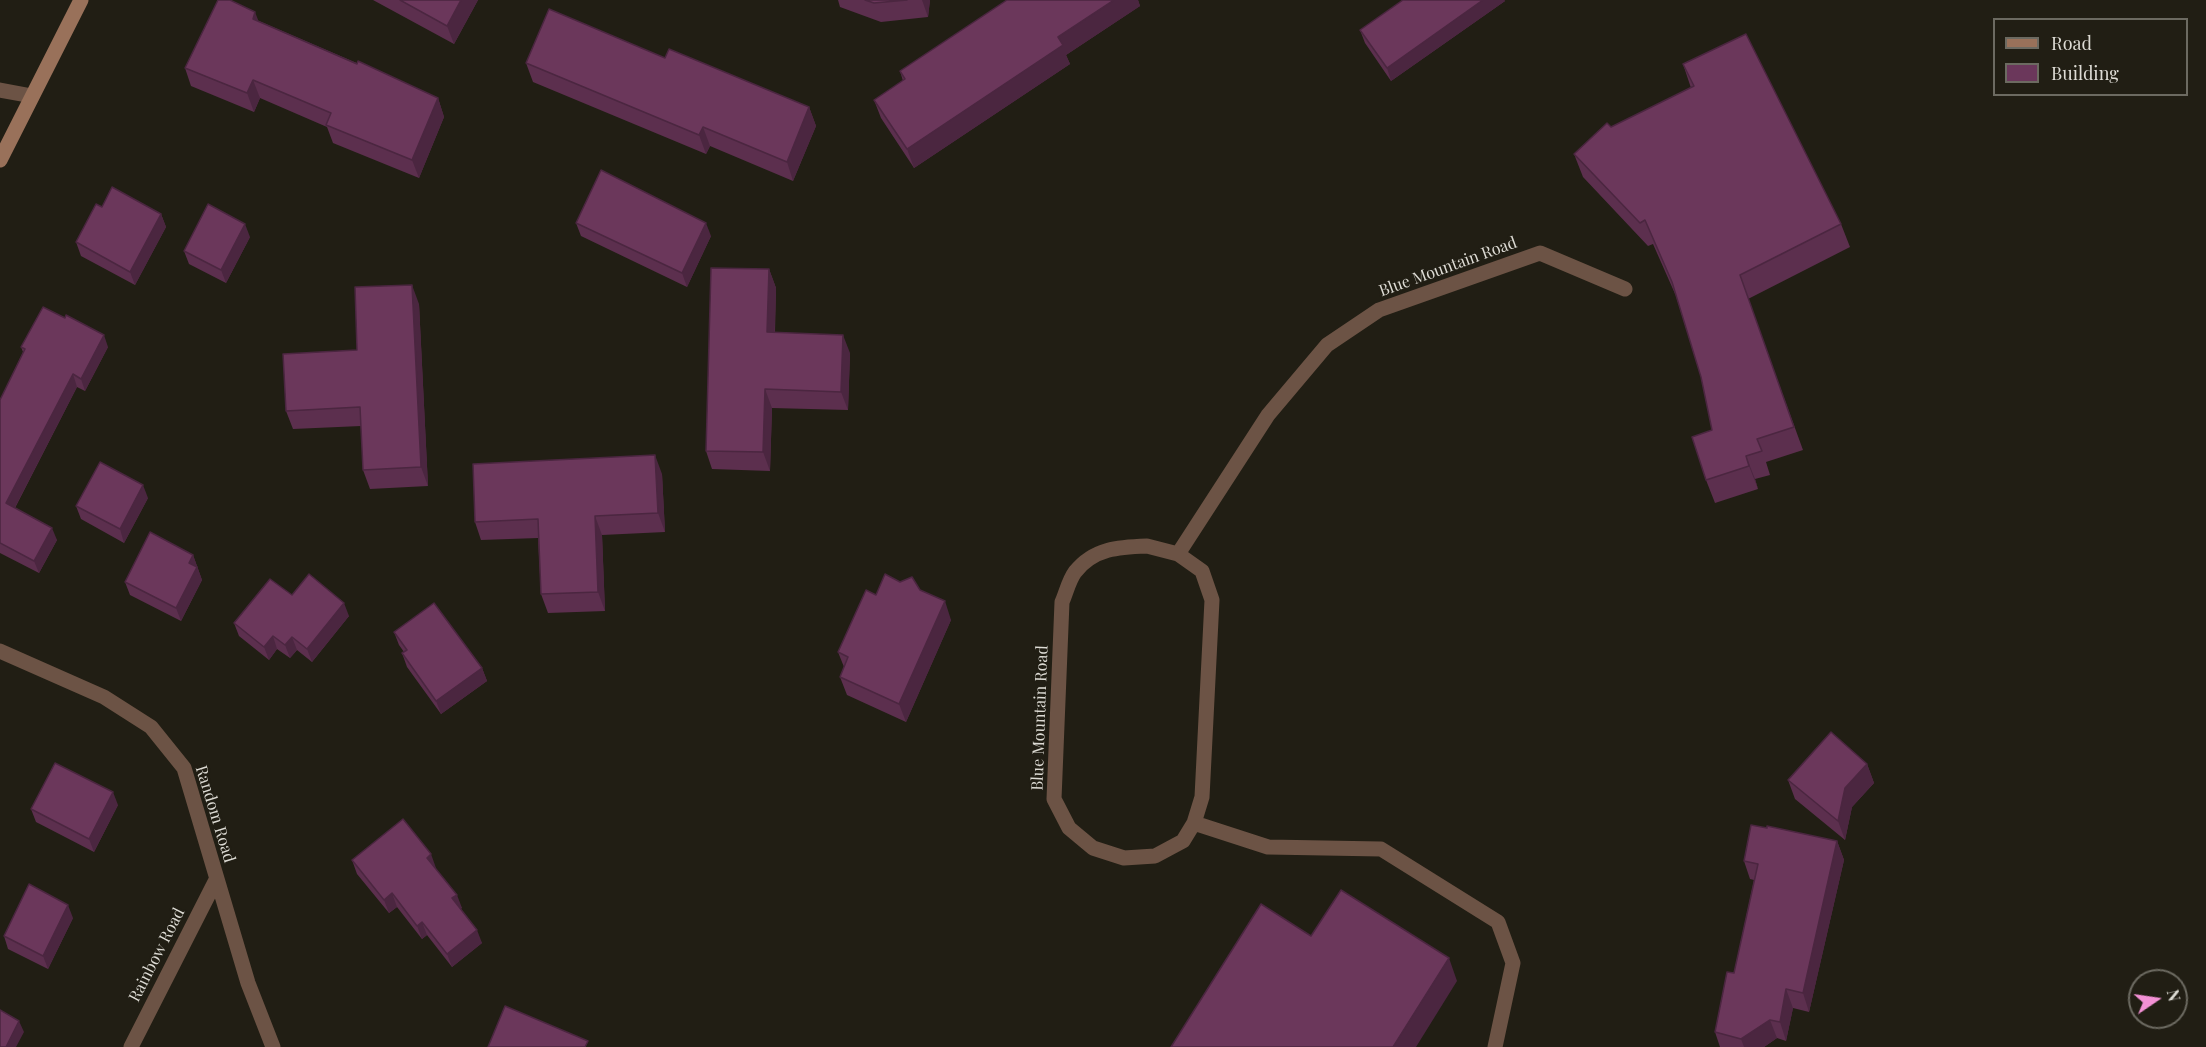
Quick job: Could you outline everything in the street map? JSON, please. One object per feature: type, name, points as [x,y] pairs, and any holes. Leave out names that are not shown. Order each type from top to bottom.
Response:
[{"type":"main road","points":[[0,160],[81,0]]},
{"type":"street","points":[[0,90],[32,96]]},
{"type":"street","name":"Blue Mountain Road","points":[[1178,554],[1268,415],[1327,345],[1379,310],[1540,253],[1625,289]]},
{"type":"street","name":"Blue Mountain Road","points":[[1147,546],[1178,554],[1202,571],[1212,600],[1202,796],[1194,824],[1184,842],[1155,856],[1124,858],[1093,848],[1069,828],[1054,799],[1062,602],[1074,573],[1090,558],[1115,547],[1147,546]]},
{"type":"street","name":"Random Road","points":[[0,651],[104,697],[151,727],[184,768],[248,983],[273,1047]]},
{"type":"street","points":[[1194,824],[1268,847],[1381,849],[1498,922],[1513,963],[1495,1047]]},
{"type":"street","name":"Rainbow Road","points":[[130,1047],[216,880]]},
{"type":"building","points":[[218,0],[230,0],[255,12],[253,19],[357,64],[358,61],[438,98],[412,160],[326,125],[331,113],[253,80],[247,93],[185,68]]},
{"type":"building","points":[[400,0],[461,0],[447,26]]},
{"type":"building","points":[[865,0],[907,0],[874,3]]},
{"type":"building","points":[[1007,0],[1114,0],[1058,37],[1063,45],[907,149],[874,100],[905,79],[900,71]]},
{"type":"building","points":[[1403,0],[1483,0],[1387,68],[1360,30]]},
{"type":"building","points":[[549,9],[665,58],[669,49],[809,107],[787,162],[703,127],[699,135],[526,63]]},
{"type":"building","points":[[1746,34],[1841,224],[1740,275],[1794,427],[1757,439],[1762,451],[1746,456],[1749,466],[1706,480],[1692,437],[1712,430],[1701,377],[1672,282],[1645,220],[1640,223],[1574,154],[1607,123],[1611,127],[1694,86],[1683,64]]},
{"type":"building","points":[[601,170],[706,223],[682,273],[576,223]]},
{"type":"building","points":[[112,187],[161,214],[130,272],[76,242],[96,204],[102,207]]},
{"type":"building","points":[[208,204],[245,224],[221,270],[184,251]]},
{"type":"building","points":[[711,268],[769,269],[767,332],[843,335],[841,392],[765,389],[763,452],[706,451]]},
{"type":"building","points":[[412,285],[421,467],[363,470],[360,407],[286,411],[283,354],[357,350],[355,287]]},
{"type":"building","points":[[43,307],[65,318],[66,315],[104,335],[81,379],[73,374],[6,503],[52,528],[34,561],[0,543],[0,400],[25,349],[21,347]]},
{"type":"building","points":[[655,455],[658,513],[595,516],[598,592],[541,594],[538,519],[475,522],[473,464]]},
{"type":"building","points":[[100,462],[143,485],[120,529],[76,506]]},
{"type":"building","points":[[150,532],[193,555],[189,563],[197,567],[176,608],[125,582]]},
{"type":"building","points":[[309,574],[344,603],[307,649],[292,637],[285,645],[273,636],[264,647],[234,623],[270,579],[292,595]]},
{"type":"building","points":[[885,574],[900,582],[912,577],[920,590],[945,601],[899,704],[840,677],[848,657],[838,652],[866,590],[876,595]]},
{"type":"building","points":[[434,603],[482,668],[436,701],[402,653],[407,650],[394,632]]},
{"type":"building","points":[[1831,732],[1867,764],[1845,788],[1838,821],[1788,780]]},
{"type":"building","points":[[55,763],[113,792],[89,839],[31,809]]},
{"type":"building","points":[[403,819],[431,854],[427,858],[457,895],[452,898],[477,930],[447,954],[422,922],[417,926],[392,893],[384,900],[352,860]]},
{"type":"building","points":[[1751,825],[1767,828],[1767,826],[1837,841],[1803,993],[1786,989],[1780,1022],[1770,1020],[1741,1039],[1715,1032],[1727,972],[1734,973],[1758,864],[1744,861]]},
{"type":"building","points":[[29,884],[68,905],[43,956],[4,936]]},
{"type":"building","points":[[1341,890],[1449,958],[1393,1047],[1171,1047],[1261,904],[1311,936]]},
{"type":"building","points":[[505,1006],[588,1041],[585,1047],[488,1047]]},
{"type":"building","points":[[0,1010],[19,1021],[6,1047],[0,1047]]}]
